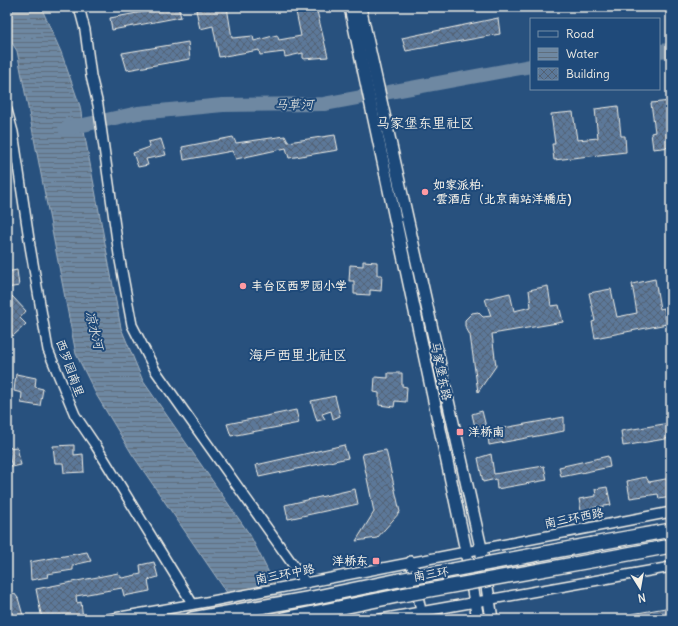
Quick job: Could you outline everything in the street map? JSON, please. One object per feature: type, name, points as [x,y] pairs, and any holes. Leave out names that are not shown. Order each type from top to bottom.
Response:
[{"type":"highway","name":"南三环","points":[[192,619],[312,598],[399,580],[671,530]]},
{"type":"highway","name":"南三环","points":[[284,619],[671,546]]},
{"type":"main road","points":[[350,7],[368,68]]},
{"type":"main road","points":[[360,7],[368,68],[381,130]]},
{"type":"main road","name":"马家堡东路","points":[[381,130],[481,548],[492,619]]},
{"type":"main road","name":"马家堡东路","points":[[381,130],[466,551],[478,619]]},
{"type":"street","points":[[79,7],[85,30],[91,76],[98,105],[119,255],[132,326],[155,370],[306,583]]},
{"type":"street","name":"西罗园南里","points":[[7,110],[13,132],[48,350],[75,415],[192,603]]},
{"type":"street","name":"南三环西路","points":[[466,551],[671,512]]},
{"type":"street","name":"南三环中路","points":[[109,619],[192,603],[212,601],[466,551]]},
{"type":"street","points":[[411,561],[421,612]]},
{"type":"street","points":[[381,619],[671,567]]},
{"type":"water","name":"凉水河","points":[[7,7],[41,7],[61,52],[80,106],[121,328],[143,381],[250,535],[295,619],[245,619],[132,454],[97,396],[76,354],[17,51],[7,35]]},
{"type":"building","points":[[170,7],[178,7],[181,17],[112,30],[110,18]]},
{"type":"building","points":[[212,7],[227,7],[232,38],[253,36],[254,41],[277,35],[279,40],[301,36],[295,7],[316,7],[328,57],[303,59],[303,53],[285,57],[284,52],[260,55],[259,50],[219,57],[213,26],[200,29],[196,10]]},
{"type":"building","points":[[498,18],[500,34],[406,51],[402,38]]},
{"type":"building","points":[[188,42],[190,59],[127,70],[122,53]]},
{"type":"building","points":[[671,101],[671,147],[653,149],[651,133],[655,132],[651,103]]},
{"type":"building","points":[[618,106],[621,136],[625,136],[626,152],[554,160],[552,144],[555,144],[551,114],[573,112],[577,140],[598,138],[595,109]]},
{"type":"building","points":[[335,135],[338,150],[289,158],[286,148],[236,159],[232,151],[184,160],[182,147],[233,137],[236,143],[285,136],[288,142]]},
{"type":"building","points":[[161,139],[166,155],[146,159],[148,165],[138,167],[133,153],[150,147],[148,142]]},
{"type":"building","points":[[363,261],[377,262],[377,275],[382,275],[381,291],[370,290],[370,295],[354,294],[354,281],[349,281],[350,265],[363,266]]},
{"type":"building","points":[[17,270],[19,286],[7,288],[7,272]]},
{"type":"building","points":[[655,279],[660,309],[664,308],[667,324],[595,338],[592,322],[595,321],[589,293],[611,289],[617,317],[637,313],[632,284]]},
{"type":"building","points":[[548,286],[551,306],[559,305],[563,322],[492,334],[496,366],[478,392],[470,335],[465,326],[465,320],[472,313],[478,312],[483,317],[491,316],[485,299],[510,293],[514,311],[531,307],[529,290]]},
{"type":"building","points":[[12,296],[26,311],[20,318],[26,324],[13,336],[7,330],[7,302]]},
{"type":"building","points":[[388,373],[402,373],[402,386],[407,387],[406,402],[395,401],[394,407],[379,405],[379,393],[374,392],[375,377],[388,378]]},
{"type":"building","points":[[16,374],[36,378],[35,387],[43,389],[40,406],[21,403],[22,393],[14,391]]},
{"type":"building","points":[[335,396],[340,416],[333,419],[331,411],[322,414],[325,419],[317,421],[311,401]]},
{"type":"building","points":[[296,410],[299,423],[231,436],[227,424]]},
{"type":"building","points":[[482,411],[487,431],[564,417],[564,431],[489,445],[488,435],[477,436],[472,414]]},
{"type":"building","points":[[670,423],[671,438],[623,446],[621,431]]},
{"type":"building","points":[[74,445],[74,455],[83,454],[84,472],[64,473],[63,463],[55,463],[53,446]]},
{"type":"building","points":[[344,445],[348,458],[259,477],[256,465]]},
{"type":"building","points":[[17,447],[21,465],[12,467],[7,448]]},
{"type":"building","points":[[386,450],[400,512],[377,538],[356,541],[374,512],[362,454]]},
{"type":"building","points":[[491,454],[494,474],[544,466],[547,480],[497,489],[496,479],[483,482],[478,458]]},
{"type":"building","points":[[608,456],[610,467],[561,477],[559,467]]},
{"type":"building","points":[[646,477],[649,482],[671,478],[671,497],[659,499],[658,494],[630,498],[627,481]]},
{"type":"building","points":[[607,487],[611,505],[591,508],[593,515],[582,517],[579,499],[596,496],[595,489]]},
{"type":"building","points":[[355,489],[358,504],[288,519],[285,505]]},
{"type":"building","points":[[87,552],[91,561],[73,565],[73,570],[47,574],[48,577],[31,580],[30,562]]},
{"type":"building","points":[[154,562],[158,577],[148,580],[150,591],[124,596],[122,588],[76,596],[77,603],[81,602],[83,619],[42,619],[36,589],[118,573],[122,578],[141,574],[140,565]]},
{"type":"building","points":[[14,593],[18,598],[24,619],[7,619],[7,595]]},
{"type":"building","points":[[671,607],[671,619],[633,619],[632,614]]},
{"type":"waterway","name":"马草河","points":[[660,51],[671,50]]},
{"type":"waterway","name":"马草河","points":[[65,129],[138,113],[223,105],[324,104],[530,66]]},
{"type":"place","name":"如家派柏· ·雲酒店（北京南站洋橋店)","points":[[425,192]]},
{"type":"place","name":"丰台区西罗园小学","points":[[243,286]]},
{"type":"place","name":"洋桥南","points":[[460,432]]},
{"type":"place","name":"洋桥东","points":[[376,561]]},
{"type":"district","name":"马家堡东里社区","points":[[425,123]]},
{"type":"district","name":"海户西里北社区","points":[[298,355]]}]
